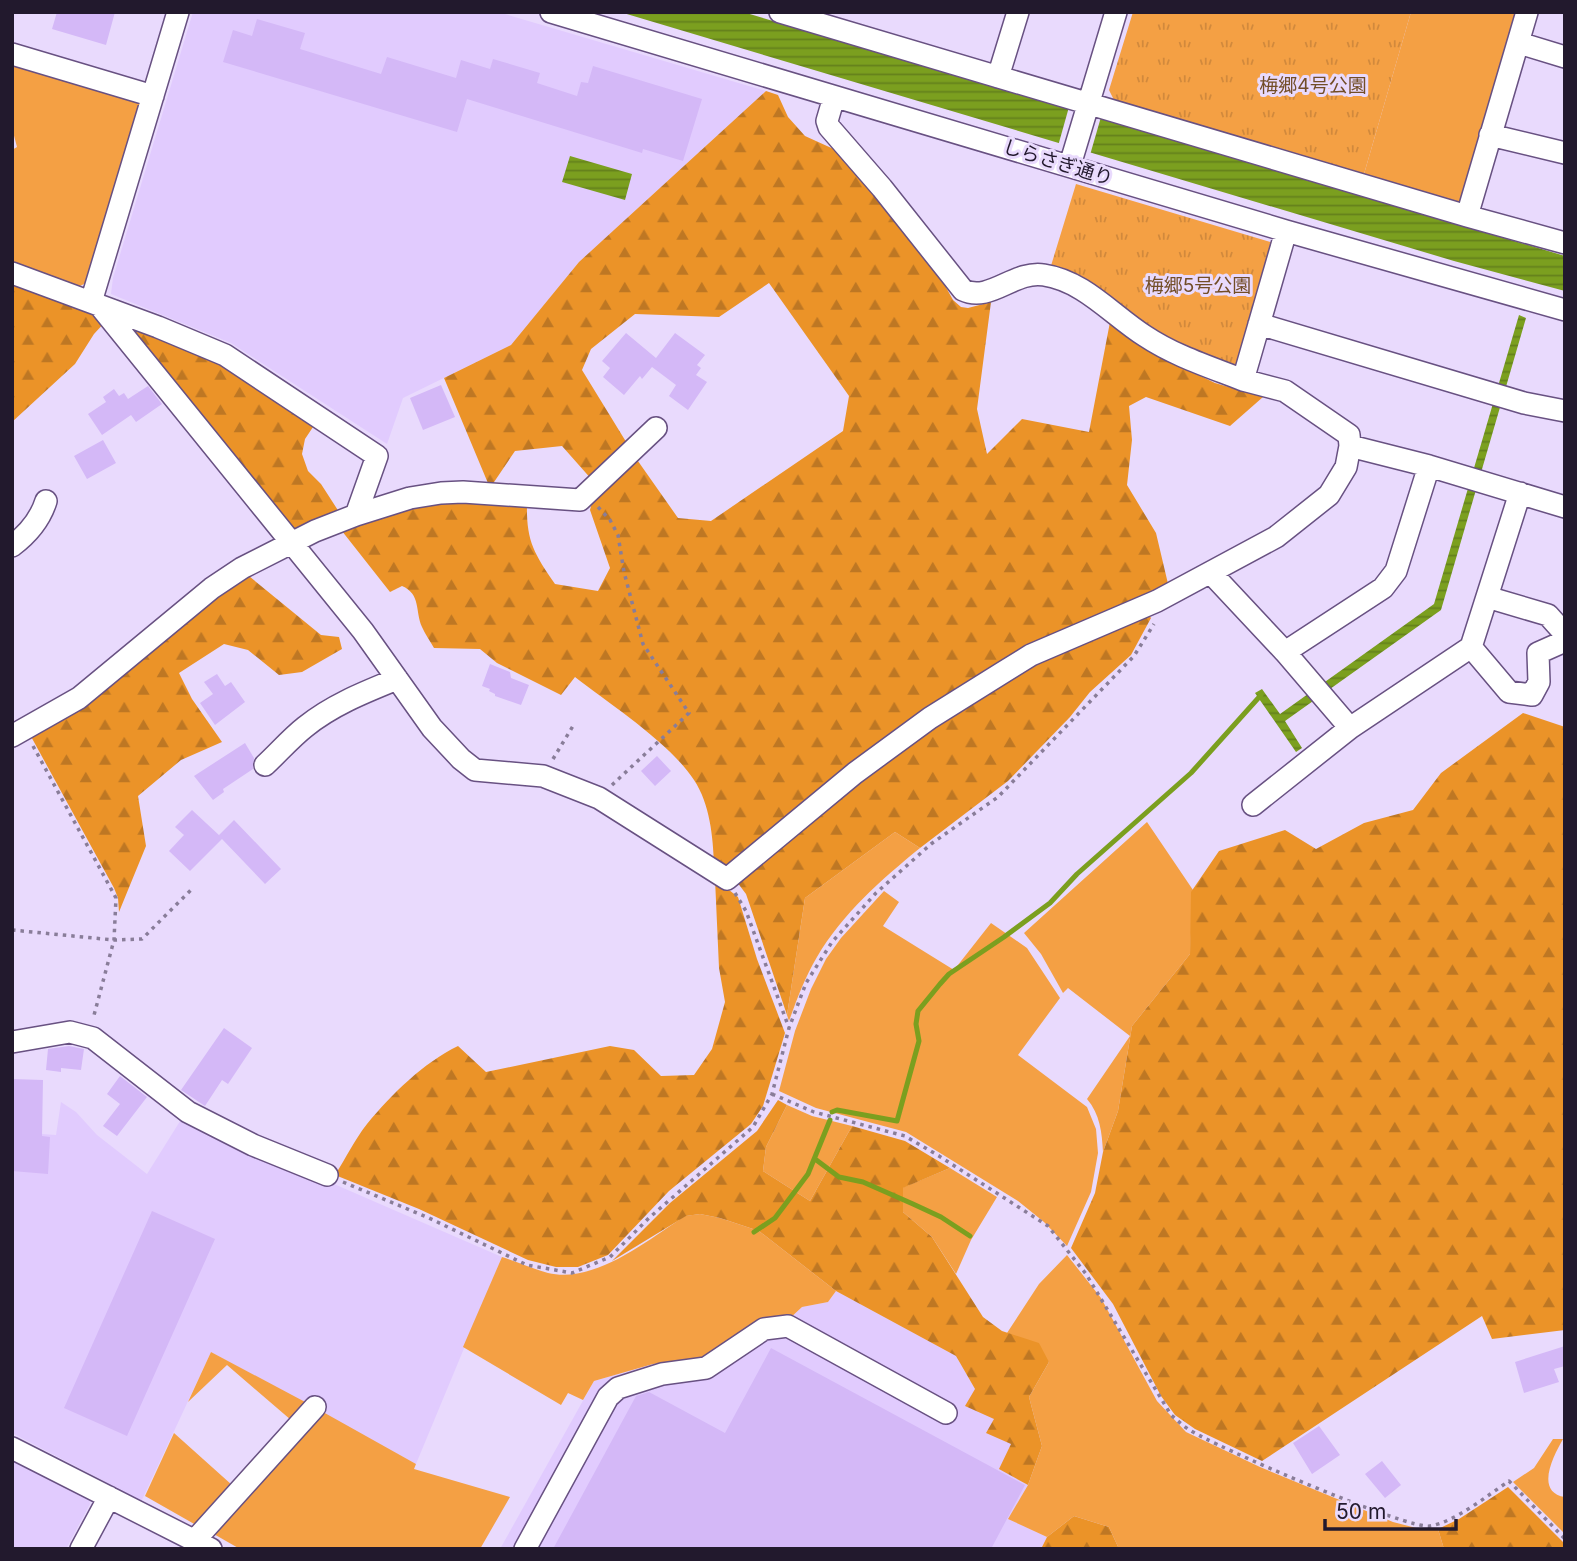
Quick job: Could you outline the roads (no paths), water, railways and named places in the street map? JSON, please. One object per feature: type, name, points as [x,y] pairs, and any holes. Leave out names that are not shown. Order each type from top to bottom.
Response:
[{"type":"street","points":[[95,304],[178,12]]},
{"type":"street","name":"しらさぎ通り","points":[[551,12],[834,97],[1073,158],[1286,231],[1565,310]]},
{"type":"street","points":[[780,12],[998,77],[1087,109],[1565,243]]},
{"type":"street","points":[[998,77],[1018,12]]},
{"type":"street","points":[[1073,158],[1116,12]]},
{"type":"street","points":[[1467,216],[1527,12]]},
{"type":"street","points":[[1519,43],[1565,57]]},
{"type":"street","points":[[12,54],[153,96]]},
{"type":"street","points":[[95,304],[363,631],[432,728],[461,759],[475,770],[543,776],[599,798],[727,879],[855,773],[930,718],[1031,655],[1157,601],[1276,537],[1329,495],[1346,467],[1350,446],[1349,435],[1285,391],[1243,380],[1190,360],[1145,337],[1077,286],[1044,275],[1030,275],[981,295],[972,295],[963,290],[906,217],[829,127],[827,121],[834,97]]},
{"type":"street","points":[[1490,135],[1565,153]]},
{"type":"street","points":[[1243,380],[1286,231]]},
{"type":"street","points":[[12,273],[225,355],[377,456],[356,514]]},
{"type":"street","points":[[1259,324],[1524,403],[1565,411]]},
{"type":"street","points":[[18,732],[79,698],[212,588],[242,568],[291,543],[356,514],[410,498],[441,493],[463,492],[580,500],[656,428]]},
{"type":"street","points":[[1350,446],[1429,466],[1565,507]]},
{"type":"street","points":[[1285,652],[1383,588],[1396,571],[1429,466]]},
{"type":"street","points":[[1253,805],[1350,728],[1471,647],[1520,493]]},
{"type":"street","points":[[12,546],[34,525],[46,501]]},
{"type":"street","points":[[1211,573],[1285,652],[1350,728]]},
{"type":"street","points":[[1487,597],[1548,615],[1565,634]]},
{"type":"street","points":[[1471,647],[1509,692],[1532,695],[1539,682],[1538,653],[1565,641]]},
{"type":"street","points":[[265,765],[303,729],[328,711],[397,679]]},
{"type":"street","points":[[12,1042],[70,1032],[93,1038],[188,1112],[253,1145],[327,1175]]},
{"type":"street","points":[[525,1549],[608,1397],[618,1388],[662,1374],[706,1368],[764,1329],[788,1326],[946,1413]]},
{"type":"street","points":[[12,1448],[203,1544],[315,1407]]},
{"type":"street","points":[[81,1549],[108,1497]]},
{"type":"waterway","points":[[832,1112],[837,1110],[897,1121],[919,1041],[916,1024],[918,1011],[940,984],[949,974],[1050,903],[1077,874],[1191,773],[1261,695]]},
{"type":"waterway","points":[[754,1232],[775,1218],[808,1174],[830,1120]]},
{"type":"waterway","points":[[815,1159],[839,1177],[863,1182],[913,1204],[941,1217],[970,1236]]},
{"type":"park label","name":"梅郷4号公園","points":[[1313,85]]},
{"type":"park label","name":"梅郷5号公園","points":[[1198,285]]}]
